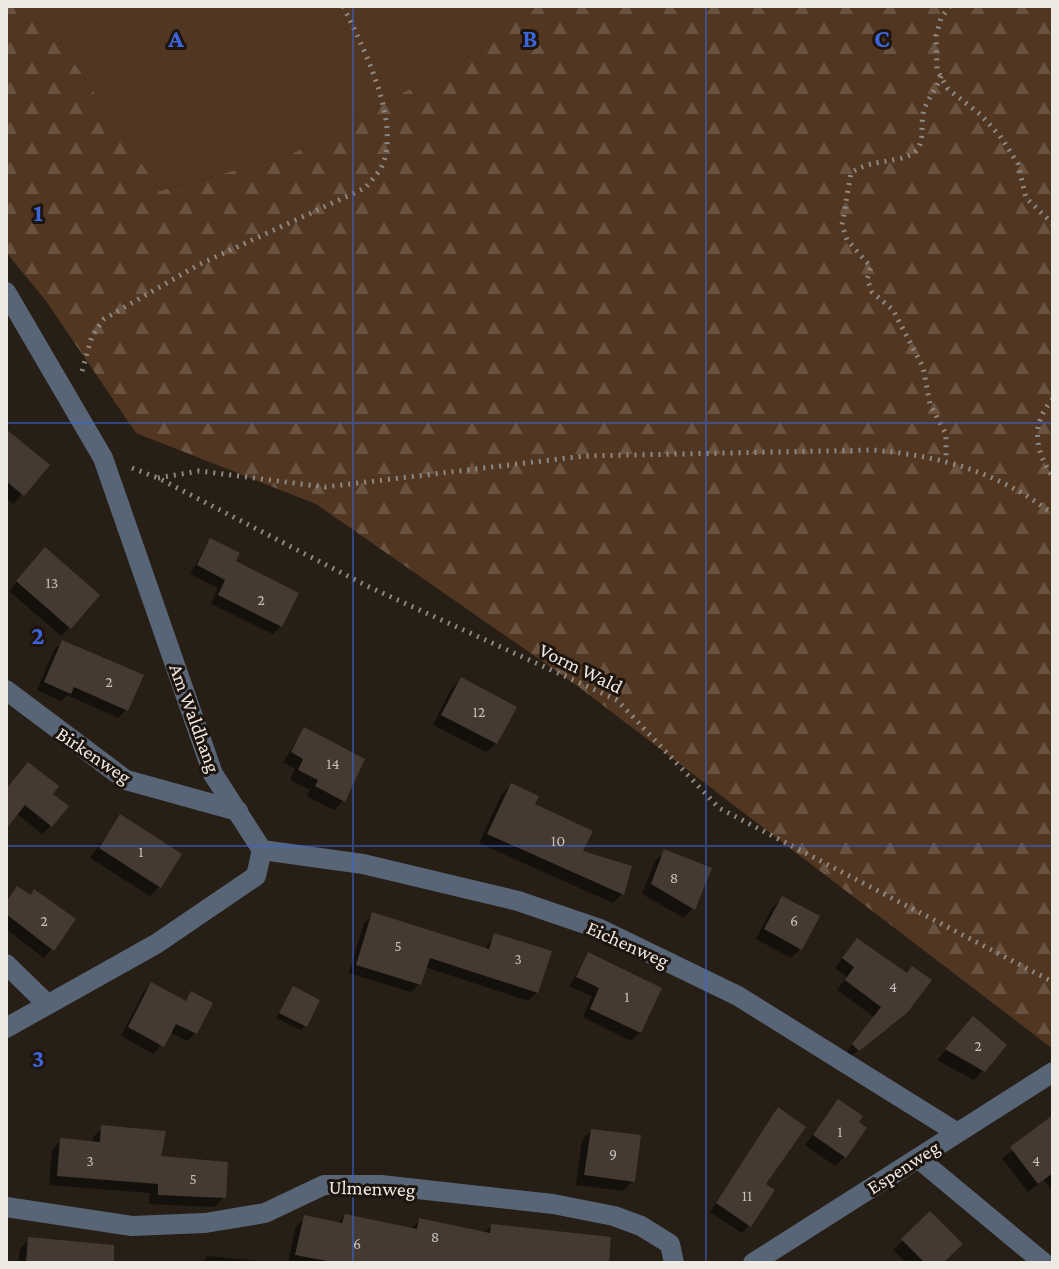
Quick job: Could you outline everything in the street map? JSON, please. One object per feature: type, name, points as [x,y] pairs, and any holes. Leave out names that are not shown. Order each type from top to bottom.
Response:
[{"type":"street","name":"Am Waldhang","points":[[6,292],[103,458],[213,774],[262,850]]},
{"type":"street","name":"Birkenweg","points":[[6,690],[126,780],[238,811]]},
{"type":"street","points":[[6,1028],[156,944],[256,876],[262,850]]},
{"type":"street","name":"Eichenweg","points":[[262,850],[363,864],[518,901],[600,929],[738,996],[956,1132]]},
{"type":"street","points":[[6,964],[47,1004]]},
{"type":"street","name":"Espenweg","points":[[753,1263],[1053,1072]]},
{"type":"street","points":[[919,1159],[1044,1263]]},
{"type":"street","name":"Ulmenweg","points":[[6,1207],[132,1226],[205,1223],[265,1213],[324,1185],[381,1185],[553,1204],[614,1216],[641,1226],[670,1244],[674,1263]]},
{"type":"path","points":[[77,412],[82,371],[92,336],[104,319],[198,265],[365,188],[382,167],[385,129],[378,77],[343,6]]},
{"type":"path","points":[[950,6],[936,36],[934,54],[941,76],[948,89],[981,115],[1000,136],[1018,164],[1026,198],[1053,224]]},
{"type":"path","points":[[941,76],[924,111],[925,132],[917,151],[900,159],[865,164],[851,173],[842,225],[847,240],[871,267],[867,279],[872,292],[893,310],[923,367],[930,404],[946,434],[946,460]]},
{"type":"path","points":[[1053,399],[1038,424],[1036,443],[1041,459],[1053,477]]},
{"type":"path","points":[[158,478],[199,471],[325,487],[584,456],[873,450],[946,460],[1000,480],[1053,514]]},
{"type":"path","name":"Vorm Wald","points":[[103,458],[158,478],[367,586],[617,700],[719,808],[1053,982]]},
{"type":"green space","points":[[6,6],[36,6],[160,191],[290,155],[483,49],[511,6],[1053,6],[1053,1049],[579,687],[316,504],[136,433],[46,301],[6,252]]},
{"type":"green space","points":[[36,6],[511,6],[483,49],[290,155],[160,191]]},
{"type":"building","points":[[6,429],[50,465],[24,496],[6,481]]},
{"type":"building","points":[[210,538],[240,553],[236,561],[299,593],[282,627],[218,595],[225,580],[197,565]]},
{"type":"building","points":[[45,547],[100,595],[71,629],[16,581]]},
{"type":"building","points":[[62,640],[144,675],[128,711],[74,687],[71,694],[44,682]]},
{"type":"building","points":[[461,677],[517,707],[497,744],[441,715]]},
{"type":"building","points":[[304,727],[365,759],[345,802],[315,786],[318,780],[298,770],[303,759],[291,752]]},
{"type":"building","points":[[28,762],[59,786],[53,794],[69,806],[52,827],[25,805],[6,829],[6,789]]},
{"type":"building","points":[[511,783],[539,796],[535,804],[593,831],[583,851],[632,866],[624,895],[487,834]]},
{"type":"building","points":[[120,814],[182,854],[161,888],[99,848]]},
{"type":"building","points":[[664,849],[712,868],[695,910],[651,884]]},
{"type":"building","points":[[17,886],[31,895],[34,889],[76,919],[54,951],[6,914],[6,902]]},
{"type":"building","points":[[782,896],[820,916],[802,950],[764,929]]},
{"type":"building","points":[[372,912],[489,949],[494,933],[552,951],[538,993],[430,958],[421,985],[356,965]]},
{"type":"building","points":[[857,938],[907,973],[912,966],[932,980],[907,1013],[859,1051],[852,1044],[881,1007],[845,980],[854,967],[842,958]]},
{"type":"building","points":[[588,952],[662,988],[641,1033],[590,1009],[599,988],[576,977]]},
{"type":"building","points":[[151,982],[186,1001],[191,991],[213,1003],[197,1034],[176,1024],[164,1047],[128,1027]]},
{"type":"building","points":[[293,986],[320,1000],[307,1027],[279,1013]]},
{"type":"building","points":[[973,1016],[1007,1045],[985,1072],[945,1049]]},
{"type":"building","points":[[838,1099],[863,1116],[859,1122],[867,1128],[846,1158],[813,1135]]},
{"type":"building","points":[[778,1107],[806,1127],[766,1184],[775,1190],[751,1227],[716,1203]]},
{"type":"building","points":[[1053,1115],[1053,1173],[1038,1184],[1010,1147]]},
{"type":"building","points":[[101,1125],[166,1131],[161,1156],[228,1162],[226,1198],[158,1195],[158,1184],[57,1176],[60,1138],[100,1142]]},
{"type":"building","points":[[591,1129],[641,1135],[635,1182],[584,1175]]},
{"type":"building","points":[[930,1211],[963,1244],[943,1263],[925,1263],[901,1239]]},
{"type":"building","points":[[345,1214],[417,1229],[419,1218],[490,1233],[491,1224],[611,1237],[609,1263],[338,1263],[295,1255],[304,1215],[342,1223]]},
{"type":"building","points":[[28,1237],[114,1245],[114,1263],[26,1263]]}]
